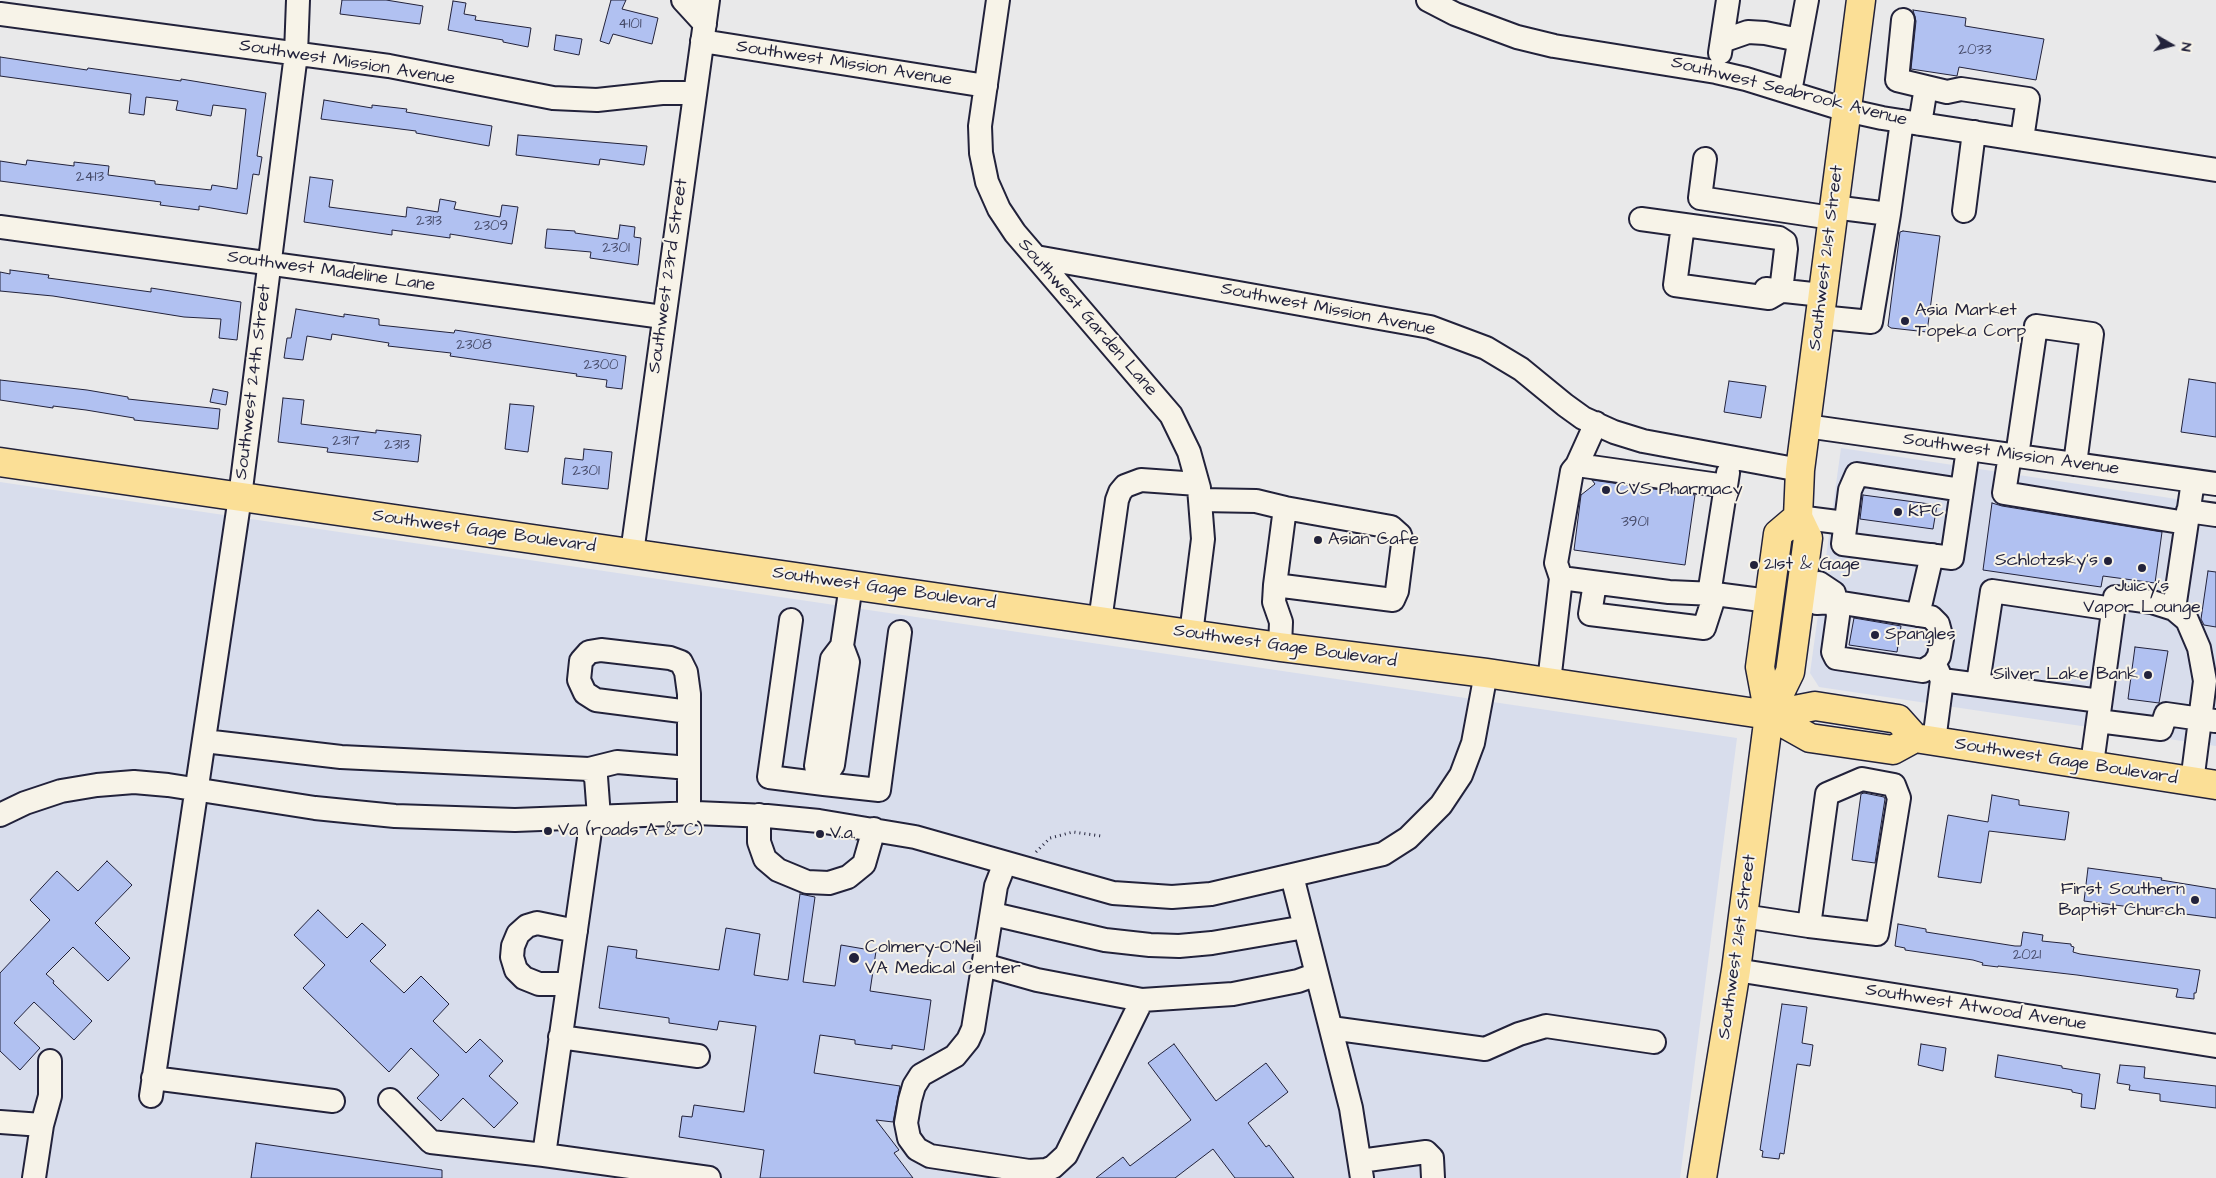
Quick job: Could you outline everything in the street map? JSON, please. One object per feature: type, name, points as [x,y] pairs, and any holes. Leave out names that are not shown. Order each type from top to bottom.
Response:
[{"type":"main road","name":"Southwest 21st Street","points":[[1769,715],[1790,672],[1811,589],[1808,538],[1798,517],[1800,470],[1861,0]]},
{"type":"main road","name":"Southwest Gage Boulevard","points":[[0,462],[1280,647],[1486,673],[1769,715],[1815,706],[1898,718],[1924,740]]},
{"type":"main road","name":"Southwest 21st Street","points":[[1702,1178],[1736,970],[1769,715],[1760,667],[1778,534],[1798,517]]},
{"type":"main road","name":"Southwest Gage Boulevard","points":[[1769,715],[1810,738],[1893,750],[1924,740],[2092,764],[2204,783]]},
{"type":"street","name":"Southwest 24th Street","points":[[298,0],[296,54],[240,497],[152,1087],[333,1101]]},
{"type":"street","points":[[683,0],[703,32]]},
{"type":"street","name":"Southwest 23rd Street","points":[[632,553],[708,0]]},
{"type":"street","name":"Southwest Garden Lane","points":[[998,0],[980,126],[981,153],[987,182],[999,209],[1015,233],[1171,415],[1189,452],[1199,492],[1202,540],[1191,634]]},
{"type":"street","name":"Southwest Seabrook Avenue","points":[[1428,0],[1455,14],[1517,37],[1554,46],[1716,72],[1790,92],[1846,110],[2216,170]]},
{"type":"street","points":[[1716,72],[1728,0]]},
{"type":"street","points":[[1790,92],[1807,0]]},
{"type":"street","name":"Southwest Mission Avenue","points":[[0,14],[389,66],[553,98],[597,100],[662,93],[695,93]]},
{"type":"street","points":[[1903,20],[1898,80],[1947,92],[1962,89],[2028,99],[2022,139]]},
{"type":"street","name":"Southwest Mission Avenue","points":[[703,32],[986,86]]},
{"type":"street","points":[[1722,40],[1748,32],[1765,33],[1799,40]]},
{"type":"street","points":[[1785,242],[1770,248],[1705,237],[1694,240],[1686,253],[1686,270],[1694,279],[1781,291],[1871,322],[1889,214],[1911,122],[1926,87]]},
{"type":"street","points":[[1964,211],[1974,132]]},
{"type":"street","points":[[1705,159],[1700,198],[1833,212],[1889,214]]},
{"type":"street","points":[[1641,219],[1779,238],[1785,242],[1786,249],[1781,291]]},
{"type":"street","points":[[1682,225],[1675,285],[1769,298],[1781,291]]},
{"type":"street","name":"Southwest Madeline Lane","points":[[0,227],[663,317]]},
{"type":"street","name":"Southwest Mission Avenue","points":[[1036,257],[1430,327],[1468,340],[1507,360],[1538,380],[1564,405],[1614,432],[1643,441],[1800,470]]},
{"type":"street","points":[[2075,464],[2092,334],[2036,326],[2014,455],[2004,493],[2187,517],[2216,516]]},
{"type":"street","points":[[1549,682],[1558,571],[1572,471],[1577,465],[1596,423]]},
{"type":"street","name":"Southwest Mission Avenue","points":[[1806,426],[2216,484]]},
{"type":"street","points":[[1798,517],[1844,534],[1952,558],[1968,449]]},
{"type":"street","points":[[1715,594],[1710,588],[1731,456]]},
{"type":"street","points":[[1577,465],[1726,486]]},
{"type":"street","points":[[1844,534],[1850,490],[1857,474],[1962,490]]},
{"type":"street","points":[[1100,621],[1117,500],[1125,486],[1141,480],[1391,527],[1400,535],[1403,544],[1397,591],[1393,600],[1274,585]]},
{"type":"street","points":[[2174,609],[2193,481]]},
{"type":"street","points":[[1280,647],[1281,622],[1274,602],[1274,585],[1284,508]]},
{"type":"street","points":[[1918,615],[1932,555]]},
{"type":"street","points":[[1558,571],[1595,583],[1769,601]]},
{"type":"street","points":[[1595,583],[1590,614],[1704,628],[1715,594]]},
{"type":"street","points":[[819,821],[824,781],[816,766],[832,659],[842,646],[851,585]]},
{"type":"street","points":[[1811,589],[1812,600],[1817,603],[1836,602],[1931,617],[1938,624],[1942,639],[1938,672],[1924,740]]},
{"type":"street","points":[[1978,683],[1992,591],[2113,609]]},
{"type":"street","points":[[2092,764],[2115,597],[2152,602],[2174,609],[2187,620],[2209,669],[2205,680],[2208,720],[2204,783]]},
{"type":"street","points":[[1836,602],[1838,616],[1833,652],[1836,658],[1938,672],[2099,711],[2161,729],[2166,714],[2208,720]]},
{"type":"street","points":[[791,620],[769,777],[824,781],[878,790],[900,632]]},
{"type":"street","points":[[689,712],[596,700],[586,694],[579,680],[582,661],[589,652],[601,650],[670,658],[681,662],[686,672],[688,686],[689,712],[689,813]]},
{"type":"street","points":[[0,815],[26,803],[61,791],[97,784],[134,782],[168,785],[315,808],[395,816],[475,820],[689,813],[759,815],[819,821],[915,837],[1086,887],[1113,893],[1172,898],[1211,894],[1383,854],[1408,838],[1429,819],[1452,791],[1468,758],[1478,719],[1486,673]]},
{"type":"street","points":[[204,741],[341,758],[589,770],[617,762],[689,768]]},
{"type":"street","points":[[1862,780],[1866,746]]},
{"type":"street","points":[[544,1155],[576,931],[596,817],[596,777],[589,770]]},
{"type":"street","points":[[1743,916],[1808,926],[1877,934],[1899,798],[1894,785],[1862,780],[1827,794],[1808,926]]},
{"type":"street","points":[[759,815],[759,842],[766,859],[778,870],[807,882],[829,883],[848,877],[864,864],[874,829]]},
{"type":"street","points":[[1015,866],[996,886],[973,1029],[968,1040],[955,1056],[921,1075],[914,1086],[906,1123],[908,1138],[917,1149],[930,1156],[939,1158],[1029,1172],[1046,1170],[1053,1167],[1066,1155],[1142,1000]]},
{"type":"street","points":[[1292,876],[1352,1108],[1361,1169],[1426,1152],[1432,1158],[1433,1178]]},
{"type":"street","points":[[993,914],[1106,940],[1150,945],[1179,946],[1212,943],[1305,927]]},
{"type":"street","points":[[568,984],[539,984],[524,978],[516,970],[512,957],[513,946],[518,934],[528,926],[537,923],[576,931]]},
{"type":"street","points":[[984,965],[1037,980],[1142,1000],[1233,994],[1298,981],[1317,974]]},
{"type":"street","name":"Southwest Atwood Avenue","points":[[1736,970],[2216,1046]]},
{"type":"street","points":[[1331,1028],[1485,1049],[1519,1034],[1546,1026],[1654,1042]]},
{"type":"street","points":[[560,1037],[698,1056]]},
{"type":"street","points":[[34,1178],[42,1125],[50,1096],[50,1061]]},
{"type":"street","points":[[390,1100],[431,1142],[544,1155],[708,1178]]},
{"type":"street","points":[[0,1122],[42,1125]]},
{"type":"path","points":[[1015,866],[1032,856],[1050,838],[1073,832],[1101,836]]},
{"type":"shaded area","points":[[1841,448],[2216,505],[2216,746],[1819,687],[1810,673]]},
{"type":"shaded area","name":"Colmery-O'Neil VA Medical Center","points":[[0,482],[1737,738],[1680,1178],[0,1178]]},
{"type":"building","points":[[342,0],[386,0],[423,6],[420,24],[340,14]]},
{"type":"building","points":[[611,0],[626,0],[622,9],[658,18],[652,44],[613,34],[609,44],[600,41]]},
{"type":"building","points":[[453,1],[466,3],[464,14],[476,16],[475,20],[531,28],[528,47],[503,42],[503,40],[448,30]]},
{"type":"building","points":[[1913,10],[1966,18],[1965,26],[2044,39],[2036,80],[1959,67],[1957,76],[1911,69],[1916,21]]},
{"type":"building","points":[[556,35],[582,39],[579,55],[554,50]]},
{"type":"building","points":[[0,57],[87,70],[88,68],[181,81],[181,79],[266,93],[257,156],[262,157],[259,175],[253,174],[247,214],[199,206],[199,210],[160,205],[161,202],[0,181],[0,161],[26,165],[27,160],[74,166],[74,162],[109,166],[108,175],[155,181],[155,184],[211,190],[212,185],[237,189],[246,109],[213,105],[211,116],[176,110],[178,101],[146,97],[144,115],[129,113],[131,94],[0,76]]},
{"type":"building","points":[[324,100],[372,108],[372,105],[407,109],[406,112],[492,126],[489,146],[416,133],[416,131],[321,119]]},
{"type":"building","points":[[518,135],[647,146],[644,165],[600,159],[599,165],[516,155]]},
{"type":"building","points":[[310,177],[333,180],[329,207],[406,217],[407,207],[438,212],[440,199],[456,202],[454,209],[500,217],[502,205],[518,207],[512,244],[450,234],[450,238],[392,230],[392,235],[304,222]]},
{"type":"building","points":[[620,225],[635,227],[634,237],[641,238],[638,265],[590,258],[591,252],[545,248],[547,229],[575,231],[575,233],[618,239]]},
{"type":"building","points":[[1900,232],[1940,236],[1927,332],[1891,328],[1888,326]]},
{"type":"building","points":[[10,270],[49,275],[48,278],[151,292],[151,288],[241,302],[237,340],[219,338],[221,319],[184,317],[53,296],[0,291],[0,272],[10,274]]},
{"type":"building","points":[[296,309],[344,317],[344,314],[379,319],[379,325],[454,333],[455,330],[626,356],[622,389],[606,387],[607,380],[576,376],[577,374],[450,356],[451,353],[388,346],[389,343],[332,334],[331,340],[307,336],[303,360],[284,358],[287,338],[291,338]]},
{"type":"building","points":[[2189,379],[2216,383],[2216,437],[2181,432]]},
{"type":"building","points":[[0,380],[87,390],[128,397],[128,399],[220,409],[218,429],[134,420],[134,418],[86,410],[53,406],[53,408],[0,400]]},
{"type":"building","points":[[1729,381],[1766,386],[1761,418],[1724,412]]},
{"type":"building","points":[[213,389],[228,392],[226,405],[210,402]]},
{"type":"building","points":[[283,398],[304,400],[301,424],[376,433],[376,430],[421,435],[418,462],[327,452],[328,448],[278,442]]},
{"type":"building","points":[[510,404],[534,406],[528,452],[505,449]]},
{"type":"building","points":[[584,449],[612,452],[608,489],[562,484],[565,458],[583,460]]},
{"type":"building","name":"CVS Pharmacy","points":[[1592,480],[1695,495],[1685,565],[1574,550],[1581,495],[1595,484]]},
{"type":"building","name":"KFC","points":[[1863,495],[1937,505],[1933,529],[1860,519]]},
{"type":"building","points":[[1992,503],[2162,532],[2155,583],[2103,576],[2101,587],[1983,570]]},
{"type":"building","points":[[2208,571],[2216,572],[2216,627],[2204,625],[2201,619]]},
{"type":"building","name":"Spangles","points":[[1854,618],[1901,626],[1897,652],[1849,645]]},
{"type":"building","name":"Silver Lake Bank","points":[[2135,647],[2168,651],[2159,703],[2128,699]]},
{"type":"building","points":[[1861,794],[1884,797],[1885,799],[1875,863],[1852,860]]},
{"type":"building","points":[[1992,795],[2019,800],[2019,805],[2069,812],[2065,840],[1989,831],[1981,883],[1938,877],[1948,815],[1988,822]]},
{"type":"building","points":[[107,861],[132,885],[95,923],[130,958],[108,981],[73,947],[46,974],[92,1021],[74,1040],[34,1002],[14,1023],[40,1048],[20,1070],[0,1051],[0,973],[50,920],[30,900],[57,871],[78,891]]},
{"type":"building","points":[[2088,868],[2162,878],[2161,880],[2216,889],[2216,918],[2084,901]]},
{"type":"building","points":[[800,894],[815,897],[803,982],[835,986],[841,945],[876,951],[870,991],[931,1000],[924,1050],[892,1045],[892,1049],[855,1044],[855,1040],[820,1035],[814,1073],[900,1086],[893,1122],[876,1120],[899,1150],[894,1153],[913,1178],[760,1178],[764,1150],[679,1137],[682,1116],[692,1117],[694,1105],[744,1112],[756,1026],[719,1021],[717,1030],[669,1023],[669,1018],[599,1008],[608,946],[637,950],[636,958],[719,970],[726,928],[760,934],[754,975],[788,980]]},
{"type":"building","points":[[318,910],[347,938],[362,923],[386,945],[370,961],[404,993],[421,976],[449,1004],[433,1021],[466,1053],[480,1039],[503,1061],[489,1076],[518,1103],[494,1128],[463,1098],[441,1121],[417,1098],[439,1075],[411,1048],[389,1072],[303,988],[325,965],[294,935]]},
{"type":"building","points":[[1898,924],[1926,929],[1926,932],[2015,946],[2021,946],[2023,932],[2043,935],[2042,941],[2071,944],[2074,947],[2073,952],[2080,954],[2200,970],[2196,993],[2194,993],[2194,999],[2176,997],[2178,989],[2077,975],[1982,965],[1983,963],[1973,960],[1905,950],[1905,948],[1895,946]]},
{"type":"building","points":[[1782,1004],[1807,1007],[1802,1043],[1813,1045],[1810,1066],[1797,1064],[1784,1154],[1780,1153],[1779,1159],[1762,1157],[1763,1151],[1760,1150]]},
{"type":"building","points":[[1174,1044],[1216,1101],[1266,1063],[1288,1092],[1248,1123],[1266,1147],[1269,1145],[1294,1178],[1235,1178],[1213,1149],[1175,1178],[1096,1178],[1123,1157],[1130,1166],[1191,1120],[1148,1063]]},
{"type":"building","points":[[1921,1044],[1946,1048],[1943,1071],[1918,1065]]},
{"type":"building","points":[[1998,1055],[2100,1074],[2095,1109],[2081,1107],[2082,1094],[2072,1092],[2072,1090],[1995,1077]]},
{"type":"building","points":[[2120,1065],[2145,1067],[2144,1078],[2216,1086],[2216,1108],[2160,1101],[2160,1094],[2129,1090],[2130,1085],[2117,1083]]},
{"type":"building","points":[[256,1143],[442,1170],[442,1178],[251,1178]]},
{"type":"place","name":"Asia Market Topeka Corp","points":[[1905,321]]},
{"type":"place","name":"CVS Pharmacy","points":[[1606,490]]},
{"type":"place","name":"KFC","points":[[1898,512]]},
{"type":"place","name":"Asian Cafe","points":[[1318,540]]},
{"type":"place","name":"Schlotzsky's","points":[[2108,561]]},
{"type":"place","name":"21st & Gage","points":[[1754,565]]},
{"type":"place","name":"Juicy's Vapor Lounge","points":[[2142,568]]},
{"type":"place","name":"Spangles","points":[[1875,635]]},
{"type":"place","name":"Silver Lake Bank","points":[[2148,675]]},
{"type":"place","name":"Va (roads A & C)","points":[[548,831]]},
{"type":"place","name":"V.a.","points":[[820,834]]},
{"type":"place","name":"First Southern Baptist Church","points":[[2195,900]]},
{"type":"place","name":"Colmery-O'Neil VA Medical Center","points":[[854,958]]}]
